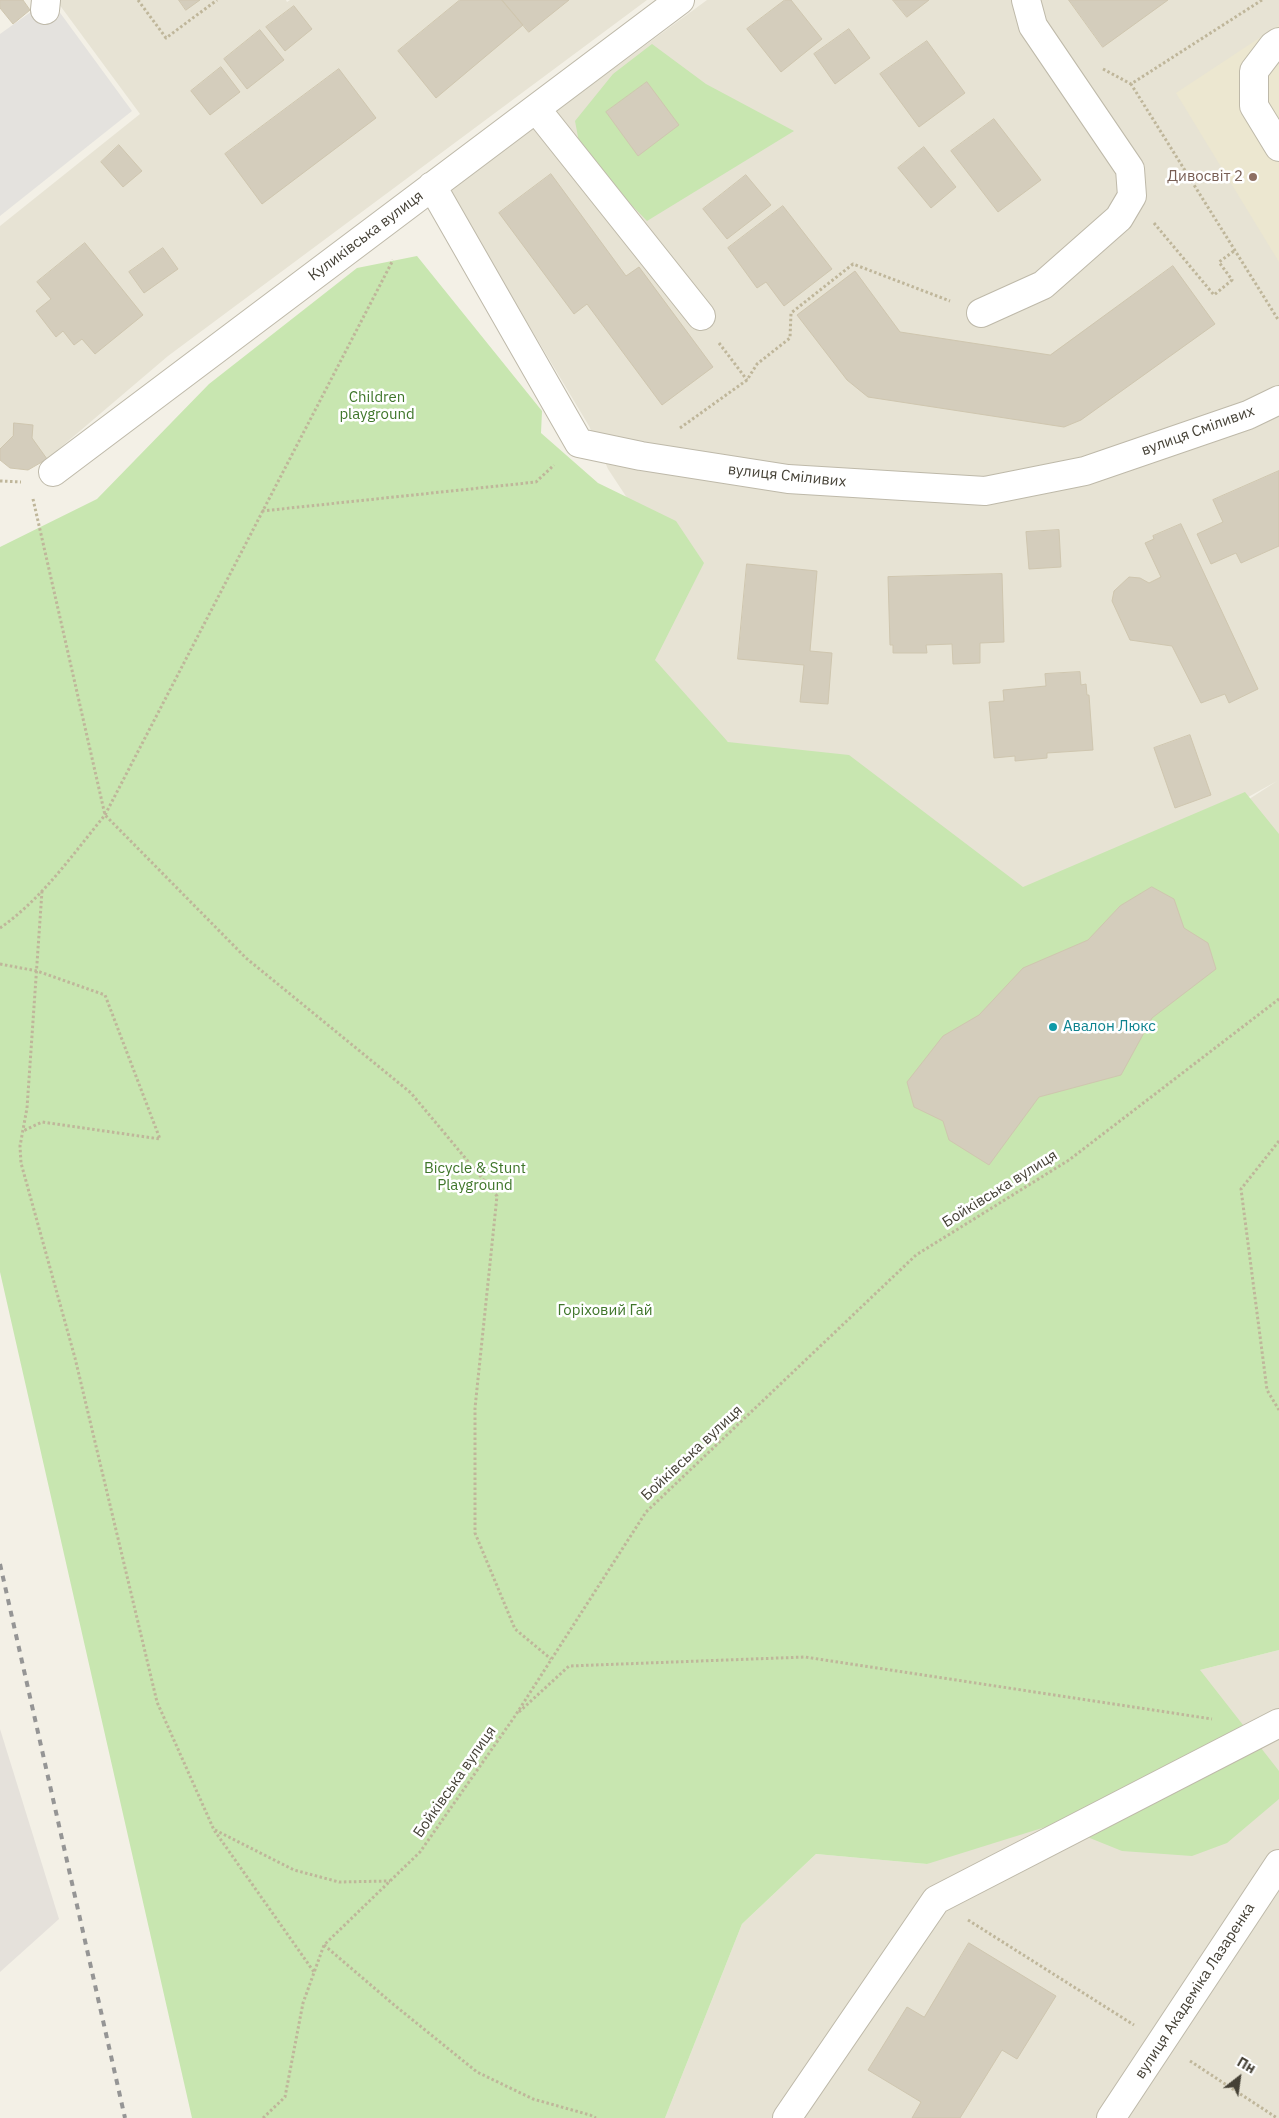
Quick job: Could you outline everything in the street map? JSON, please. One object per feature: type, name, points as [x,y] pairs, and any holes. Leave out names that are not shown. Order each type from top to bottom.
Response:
[{"type":"street","name":"Куликівська вулиця","points":[[53,472],[432,186],[537,110],[680,0]]},
{"type":"street","points":[[981,313],[1043,285],[1119,218],[1132,196],[1130,169],[1033,26],[1026,0]]},
{"type":"street","points":[[1279,42],[1273,46],[1254,71],[1254,106],[1279,147]]},
{"type":"street","points":[[537,110],[701,316]]},
{"type":"street","points":[[432,186],[579,443]]},
{"type":"street","name":"вулиця Сміливих","points":[[579,443],[641,456],[788,479],[985,491],[1085,471],[1248,415],[1279,400]]},
{"type":"street","points":[[788,2118],[936,1900],[1275,1725]]},
{"type":"street","name":"вулиця Академіка Лазаренка","points":[[1111,2118],[1279,1864]]},
{"type":"path","points":[[138,0],[166,38],[217,0]]},
{"type":"path","points":[[1131,84],[1262,0]]},
{"type":"path","points":[[1098,66],[1131,84],[1279,321]]},
{"type":"path","points":[[1132,196],[1214,295],[1232,280],[1219,262],[1234,251]]},
{"type":"path","points":[[0,928],[17,916],[42,891],[105,815],[395,257]]},
{"type":"path","points":[[641,456],[747,380],[757,364],[790,338],[791,313],[853,264],[981,313]]},
{"type":"path","points":[[717,340],[747,380]]},
{"type":"path","points":[[262,511],[536,482],[579,443]]},
{"type":"path","points":[[31,491],[105,815],[246,958],[411,1093],[497,1196],[475,1408],[476,1533],[515,1629],[551,1660]]},
{"type":"path","points":[[42,891],[27,1108],[20,1146],[21,1163],[76,1358],[157,1702],[214,1830],[314,1973]]},
{"type":"path","points":[[0,964],[37,971],[105,995],[160,1139],[42,1122],[23,1131]]},
{"type":"path","name":"Бойківська вулиця","points":[[263,2118],[285,2096],[304,2003],[324,1945],[420,1852],[515,1716],[646,1512],[916,1255],[1069,1160],[1279,999]]},
{"type":"path","points":[[1279,1141],[1241,1189],[1267,1390],[1279,1410]]},
{"type":"path","points":[[515,1716],[569,1666],[805,1657],[1275,1725]]},
{"type":"path","points":[[214,1830],[294,1870],[339,1882],[390,1881]]},
{"type":"path","points":[[936,1900],[1278,2118]]},
{"type":"path","points":[[324,1945],[477,2072],[533,2100],[596,2118]]},
{"type":"shaded area","points":[[56,0],[286,0],[287,2],[290,0],[647,0],[168,356],[47,459],[0,455],[0,226],[140,114]]},
{"type":"shaded area","points":[[707,0],[1279,0],[1279,1027],[682,1167],[1277,781],[1040,913],[630,688],[658,545],[608,469],[589,426],[448,190]]},
{"type":"shaded area","points":[[35,9],[58,10],[132,111],[0,216],[0,34]]},
{"type":"shaded area","name":"Дивосвіт 2","points":[[1279,25],[1279,262],[1176,93]]},
{"type":"shaded area","points":[[1279,1650],[1279,2118],[665,2118],[742,1924],[816,1854],[927,1864],[1200,1670]]},
{"type":"shaded area","points":[[0,1729],[59,1919],[0,1972]]},
{"type":"green space","points":[[652,44],[706,84],[794,131],[647,221],[581,153],[575,121],[613,74]]},
{"type":"green space","name":"Горіховий Гай","points":[[417,256],[542,411],[541,433],[598,483],[676,521],[704,563],[655,660],[728,742],[849,755],[1023,887],[1245,792],[1279,834],[1279,1650],[1200,1670],[1279,1771],[1279,1799],[1227,1843],[1192,1856],[1122,1851],[1055,1824],[927,1864],[816,1854],[742,1924],[665,2118],[192,2118],[0,1272],[0,547],[97,499],[209,384],[357,268]]},
{"type":"building","points":[[0,0],[23,0],[30,10],[13,24],[0,8]]},
{"type":"building","points":[[179,0],[200,0],[186,10]]},
{"type":"building","points":[[460,0],[502,0],[523,25],[436,98],[398,51]]},
{"type":"building","points":[[502,0],[569,0],[529,32]]},
{"type":"building","points":[[785,0],[791,0],[822,39],[781,72],[747,29]]},
{"type":"building","points":[[893,0],[929,0],[907,17]]},
{"type":"building","points":[[1069,0],[1168,0],[1103,47]]},
{"type":"building","points":[[294,6],[312,29],[285,51],[266,27]]},
{"type":"building","points":[[849,29],[870,58],[835,84],[814,54]]},
{"type":"building","points":[[260,30],[284,60],[247,89],[224,59]]},
{"type":"building","points":[[927,41],[965,93],[919,127],[880,74]]},
{"type":"building","points":[[221,67],[240,92],[210,115],[191,91]]},
{"type":"building","points":[[339,69],[376,118],[262,204],[225,154]]},
{"type":"building","points":[[647,82],[679,125],[638,156],[606,112]]},
{"type":"building","points":[[994,119],[1041,180],[998,212],[951,151]]},
{"type":"building","points":[[119,145],[142,171],[123,187],[101,162]]},
{"type":"building","points":[[924,147],[956,187],[931,208],[898,168]]},
{"type":"building","points":[[551,174],[626,276],[639,267],[713,367],[662,405],[587,304],[574,314],[499,213]]},
{"type":"building","points":[[746,175],[771,205],[727,239],[703,209]]},
{"type":"building","points":[[783,206],[832,269],[784,306],[766,282],[757,288],[728,248]]},
{"type":"building","points":[[85,243],[143,315],[95,354],[82,339],[74,345],[63,331],[56,337],[36,311],[51,299],[37,282]]},
{"type":"building","points":[[163,248],[178,269],[144,293],[129,272]]},
{"type":"building","points":[[1173,266],[1215,324],[1081,420],[1064,427],[868,397],[847,380],[797,315],[855,271],[900,332],[1050,355]]},
{"type":"building","points":[[14,423],[33,425],[32,438],[47,459],[28,470],[10,468],[0,460],[0,449],[13,436]]},
{"type":"building","points":[[1279,471],[1279,546],[1241,563],[1236,553],[1211,564],[1197,534],[1223,522],[1213,500]]},
{"type":"building","points":[[1181,524],[1258,689],[1229,703],[1225,694],[1201,703],[1172,646],[1130,640],[1112,601],[1114,591],[1129,577],[1140,578],[1149,583],[1161,577],[1145,543],[1154,539],[1153,536]]},
{"type":"building","points":[[1059,530],[1061,567],[1029,569],[1026,532]]},
{"type":"building","points":[[747,564],[817,571],[810,651],[832,653],[828,704],[800,702],[804,665],[738,659]]},
{"type":"building","points":[[1002,574],[1004,642],[980,643],[980,663],[953,664],[952,644],[926,645],[927,653],[893,653],[893,645],[890,645],[888,577]]},
{"type":"building","points":[[1080,672],[1081,685],[1086,684],[1087,695],[1089,695],[1093,750],[1047,753],[1047,758],[1015,761],[1015,756],[994,758],[989,702],[1004,701],[1003,690],[1046,686],[1045,674]]},
{"type":"building","points":[[1190,735],[1211,795],[1175,808],[1154,748]]},
{"type":"building","name":"Авалон Люкс","points":[[1152,887],[1174,899],[1184,928],[1208,943],[1216,969],[1152,1018],[1121,1075],[1039,1097],[989,1165],[949,1140],[943,1121],[914,1107],[907,1082],[943,1036],[979,1015],[1023,968],[1088,940],[1120,906]]},
{"type":"building","points":[[969,1943],[1056,1996],[1017,2059],[1002,2050],[960,2118],[912,2118],[921,2102],[868,2070],[907,2007],[924,2017]]},
{"type":"railway","points":[[0,1564],[125,2118]]},
{"type":"place","name":"Дивосвіт 2","points":[[1253,177]]},
{"type":"place","name":"Авалон Люкс","points":[[1053,1027]]},
{"type":"park label","name":"Children playground","points":[[377,406]]},
{"type":"park label","name":"Bicycle & Stunt Playground","points":[[475,1178]]}]
